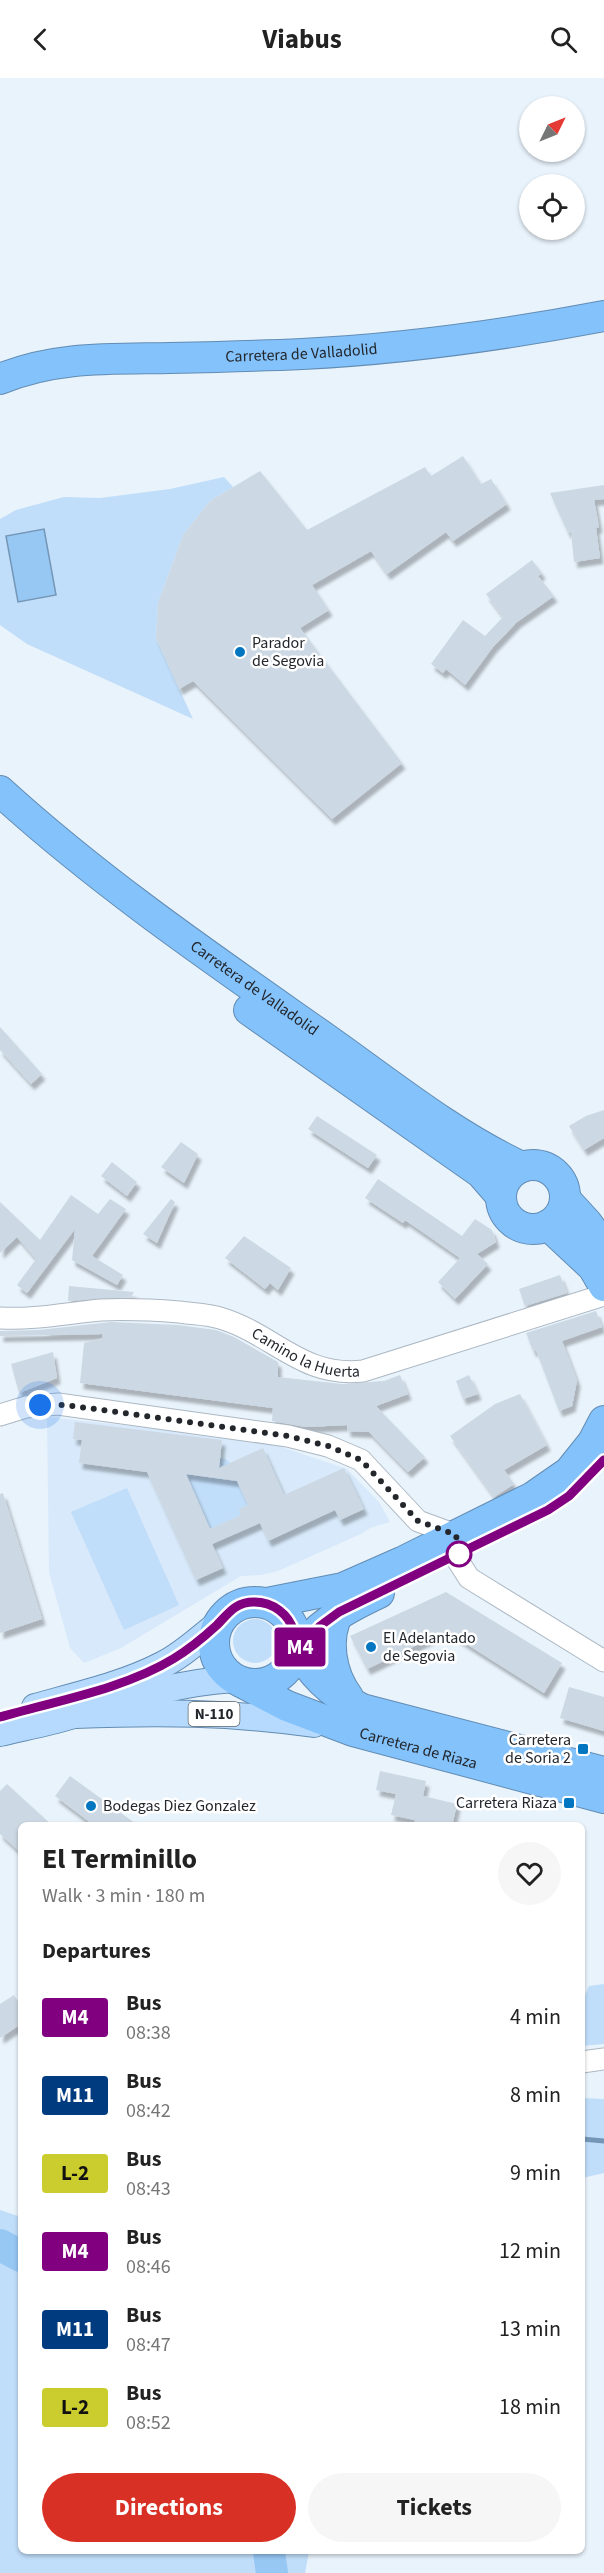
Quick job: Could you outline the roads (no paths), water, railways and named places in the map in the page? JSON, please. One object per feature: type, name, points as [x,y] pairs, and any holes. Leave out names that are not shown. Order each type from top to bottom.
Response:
[{"type":"highway","name":"Carretera de Valladolid","points":[[0,358],[46,346],[112,339],[308,336],[382,330],[463,321],[604,297]]},
{"type":"highway","name":"Carretera de Valladolid","points":[[0,379],[28,368],[90,359],[303,354],[364,350],[523,331],[604,316]]},
{"type":"highway","name":"Carretera de Valladolid","points":[[0,791],[104,877],[206,954],[445,1122],[490,1152],[522,1167]]},
{"type":"highway","name":"Carretera de Valladolid","points":[[0,817],[78,881],[232,998],[481,1173],[501,1196]]},
{"type":"highway","points":[[532,1165],[552,1171],[564,1188],[565,1199],[562,1210],[557,1219],[548,1225],[530,1228],[520,1226],[506,1214],[501,1196],[507,1178],[522,1167],[532,1165]]},
{"type":"highway","points":[[565,1199],[587,1223],[604,1247]]},
{"type":"highway","points":[[548,1225],[593,1267],[604,1286]]},
{"type":"highway","points":[[296,1651],[294,1632],[288,1619],[279,1610],[267,1604],[254,1602],[242,1604],[230,1610],[218,1624],[214,1642],[221,1666],[238,1680],[255,1684],[268,1681],[285,1670],[296,1651],[320,1626],[339,1612],[456,1546],[556,1483],[594,1442],[604,1420]]},
{"type":"highway","points":[[267,1604],[344,1588],[412,1557],[456,1546],[548,1510],[569,1496],[604,1460]]},
{"type":"highway","points":[[339,1612],[333,1628],[331,1645],[334,1671],[357,1720]]},
{"type":"highway","name":"Carretera de Riaza","points":[[296,1651],[357,1720],[604,1798]]},
{"type":"highway","name":"Carretera de Riaza","points":[[238,1680],[287,1706],[604,1772]]},
{"type":"main road","points":[[0,1716],[94,1690],[161,1666],[218,1624]]},
{"type":"main road","points":[[0,1734],[75,1715],[117,1700],[178,1686],[204,1681],[238,1680]]},
{"type":"main road","name":"N-110","points":[[75,1715],[177,1712],[357,1720]]},
{"type":"street","name":"Camino la Huerta","points":[[0,1317],[17,1318],[103,1310],[147,1309],[206,1315],[231,1322],[252,1332],[304,1362],[334,1372],[347,1373],[363,1371],[604,1295]]},
{"type":"street","points":[[0,1415],[26,1407],[58,1404],[309,1440],[361,1460],[418,1521],[456,1546],[469,1578],[604,1661]]},
{"type":"street","points":[[412,1557],[418,1521]]},
{"type":"street","points":[[585,2061],[604,2059]]},
{"type":"waterway","points":[[585,2139],[604,2141]]},
{"type":"waterway","points":[[0,2245],[18,2254]]},
{"type":"waterway","points":[[269,2554],[272,2573]]},
{"type":"place","name":"Parador de Segovia","points":[[240,652]]},
{"type":"place","name":"El Adelantado de Segovia","points":[[371,1647]]},
{"type":"place","name":"Carretera de Soria 2","points":[[583,1749]]},
{"type":"place","name":"Carretera Riaza","points":[[569,1803]]},
{"type":"place","name":"Bodegas Diez Gonzalez","points":[[91,1806]]}]
